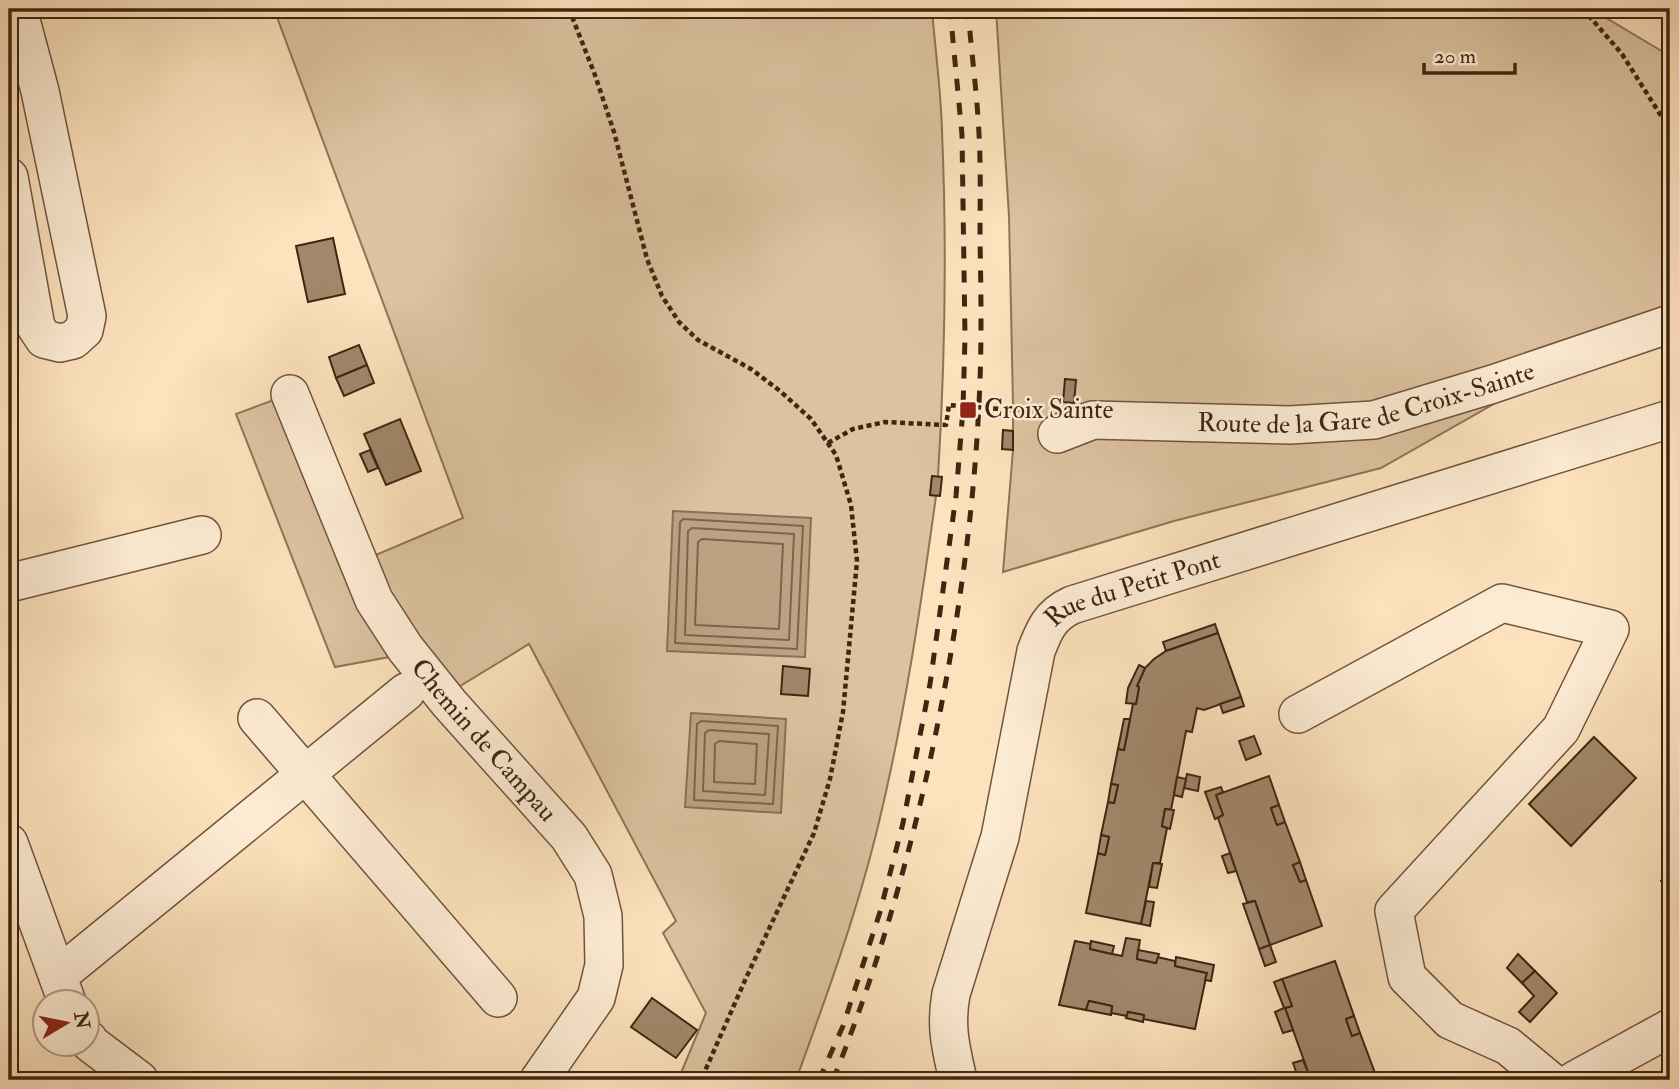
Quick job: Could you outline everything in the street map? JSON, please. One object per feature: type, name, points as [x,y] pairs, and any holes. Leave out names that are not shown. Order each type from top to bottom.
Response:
[{"type":"street","points":[[9,177],[36,327],[44,339],[60,343],[73,340],[84,330],[87,316],[40,91],[18,9]]},
{"type":"street","name":"Route de la Gare de Croix-Sainte","points":[[1057,434],[1093,420],[1290,425],[1374,420],[1493,384],[1670,324]]},
{"type":"street","name":"Chemin de Campau","points":[[290,394],[374,600],[405,648],[449,704],[569,837],[593,875],[603,916],[604,965],[596,998],[539,1080]]},
{"type":"street","name":"Rue du Petit Pont","points":[[958,1080],[948,1038],[947,1015],[951,994],[1000,836],[1036,651],[1048,623],[1060,610],[1072,604],[1670,419]]},
{"type":"street","points":[[9,583],[202,535]]},
{"type":"street","points":[[1298,714],[1502,603],[1610,629],[1561,729],[1394,911],[1407,977],[1450,1020],[1508,1046],[1549,1080]]},
{"type":"street","points":[[64,988],[306,774],[406,692]]},
{"type":"street","points":[[257,718],[498,998]]},
{"type":"street","points":[[9,843],[63,988]]},
{"type":"street","points":[[1575,1080],[1670,1028]]},
{"type":"street","points":[[102,1052],[139,1080]]},
{"type":"path","points":[[569,9],[614,132],[647,259],[662,296],[679,323],[698,340],[751,369],[811,419],[836,455],[851,505],[857,561],[843,712],[830,779],[814,832],[701,1080]]},
{"type":"path","points":[[1583,9],[1622,54],[1670,130]]},
{"type":"path","points":[[828,443],[853,429],[885,422],[946,425],[948,405],[987,407]]},
{"type":"shaded area","points":[[274,9],[932,9],[941,116],[945,304],[938,477],[932,477],[930,495],[936,496],[905,700],[879,822],[852,920],[796,1080],[678,1080],[706,1013],[663,933],[676,921],[529,644],[452,691],[414,642],[371,557],[463,518]]},
{"type":"shaded area","points":[[996,9],[1591,9],[1670,56],[1670,304],[1381,468],[1174,521],[1003,572],[1013,450],[1013,404],[1009,216]]},
{"type":"shaded area","points":[[279,398],[395,656],[335,667],[236,414]]},
{"type":"water","points":[[673,511],[811,518],[805,657],[667,651]]},
{"type":"water","points":[[691,713],[786,719],[781,813],[685,807]]},
{"type":"building","points":[[333,238],[345,294],[308,302],[296,246]]},
{"type":"building","points":[[359,345],[367,365],[336,378],[329,357]]},
{"type":"building","points":[[367,365],[374,383],[344,396],[336,378]]},
{"type":"building","points":[[1065,379],[1076,380],[1074,403],[1063,402]]},
{"type":"building","points":[[400,419],[421,471],[386,485],[364,434]]},
{"type":"building","points":[[1003,430],[1013,431],[1013,450],[1002,449]]},
{"type":"building","points":[[370,450],[378,468],[368,472],[360,454]]},
{"type":"building","points":[[932,476],[942,477],[940,496],[930,495]]},
{"type":"building","points":[[1215,624],[1218,633],[1166,651],[1163,642]]},
{"type":"building","points":[[1218,633],[1241,697],[1204,710],[1197,708],[1192,732],[1186,731],[1171,810],[1165,809],[1162,826],[1167,828],[1160,863],[1153,863],[1141,924],[1086,913],[1098,853],[1105,855],[1109,837],[1101,835],[1108,802],[1114,803],[1118,785],[1111,784],[1118,749],[1124,750],[1133,704],[1136,704],[1137,686],[1145,668],[1166,651]]},
{"type":"building","points":[[1139,665],[1145,668],[1137,686],[1136,704],[1126,703],[1128,688]]},
{"type":"building","points":[[783,666],[810,669],[808,696],[781,694]]},
{"type":"building","points":[[1241,697],[1244,706],[1223,713],[1220,704]]},
{"type":"building","points":[[1124,719],[1130,719],[1124,750],[1118,749]]},
{"type":"building","points":[[1254,736],[1261,754],[1246,760],[1239,741]]},
{"type":"building","points":[[1594,737],[1636,778],[1571,846],[1529,804]]},
{"type":"building","points":[[1187,774],[1200,777],[1198,791],[1184,788]]},
{"type":"building","points":[[1269,776],[1279,805],[1271,808],[1277,825],[1285,822],[1300,862],[1293,865],[1300,882],[1306,880],[1322,926],[1270,945],[1255,901],[1247,902],[1218,818],[1223,815],[1216,795]]},
{"type":"building","points":[[1177,777],[1186,779],[1182,797],[1174,795]]},
{"type":"building","points":[[1111,784],[1118,785],[1114,803],[1108,802]]},
{"type":"building","points":[[1221,787],[1223,792],[1216,795],[1223,815],[1215,819],[1205,792]]},
{"type":"building","points":[[1279,805],[1285,822],[1277,825],[1271,808]]},
{"type":"building","points":[[1165,809],[1174,810],[1170,829],[1162,826]]},
{"type":"building","points":[[1101,835],[1109,837],[1105,855],[1098,853]]},
{"type":"building","points":[[1230,853],[1236,871],[1228,873],[1222,856]]},
{"type":"building","points":[[1300,862],[1306,880],[1300,882],[1293,865]]},
{"type":"building","points":[[1153,863],[1162,864],[1157,888],[1149,887]]},
{"type":"building","points":[[1670,868],[1670,890],[1661,881]]},
{"type":"building","points":[[1146,901],[1154,902],[1150,926],[1141,924]]},
{"type":"building","points":[[1255,901],[1270,945],[1259,949],[1243,904]]},
{"type":"building","points":[[1126,938],[1140,940],[1137,959],[1156,963],[1157,957],[1175,961],[1175,966],[1207,973],[1195,1029],[1143,1019],[1144,1015],[1111,1013],[1112,1006],[1089,1001],[1086,1010],[1059,1005],[1075,941],[1091,944],[1090,949],[1122,956]]},
{"type":"building","points":[[1091,941],[1114,946],[1112,954],[1090,949]]},
{"type":"building","points":[[1270,945],[1276,962],[1265,966],[1259,949]]},
{"type":"building","points":[[1138,950],[1159,954],[1156,963],[1137,959]]},
{"type":"building","points":[[1518,954],[1535,971],[1522,983],[1507,968]]},
{"type":"building","points":[[1176,957],[1214,965],[1211,981],[1205,980],[1207,973],[1175,966]]},
{"type":"building","points":[[1335,961],[1354,1016],[1346,1019],[1352,1036],[1360,1033],[1375,1073],[1367,1076],[1368,1080],[1311,1080],[1285,1008],[1292,1006],[1282,979]]},
{"type":"building","points":[[1535,971],[1557,993],[1530,1022],[1519,1012],[1534,996],[1522,983]]},
{"type":"building","points":[[1282,979],[1292,1006],[1285,1008],[1293,1030],[1283,1033],[1275,1012],[1284,1008],[1274,982]]},
{"type":"building","points":[[652,998],[697,1030],[676,1058],[631,1027]]},
{"type":"building","points":[[1089,1001],[1112,1006],[1111,1015],[1086,1010]]},
{"type":"building","points":[[1128,1012],[1144,1015],[1143,1022],[1126,1018]]},
{"type":"building","points":[[1354,1016],[1360,1033],[1352,1036],[1346,1019]]},
{"type":"building","points":[[1303,1060],[1311,1080],[1299,1080],[1293,1063]]},
{"type":"building","points":[[1375,1073],[1377,1080],[1368,1080],[1367,1076]]},
{"type":"railway","points":[[819,1080],[843,1026],[880,912],[903,823],[930,684],[956,496],[965,337],[962,135],[950,9]]},
{"type":"railway","points":[[833,1080],[887,927],[916,823],[939,717],[964,567],[975,468],[981,341],[980,147],[968,9]]},
{"type":"place","name":"Croix Sainte","points":[[968,410]]}]
